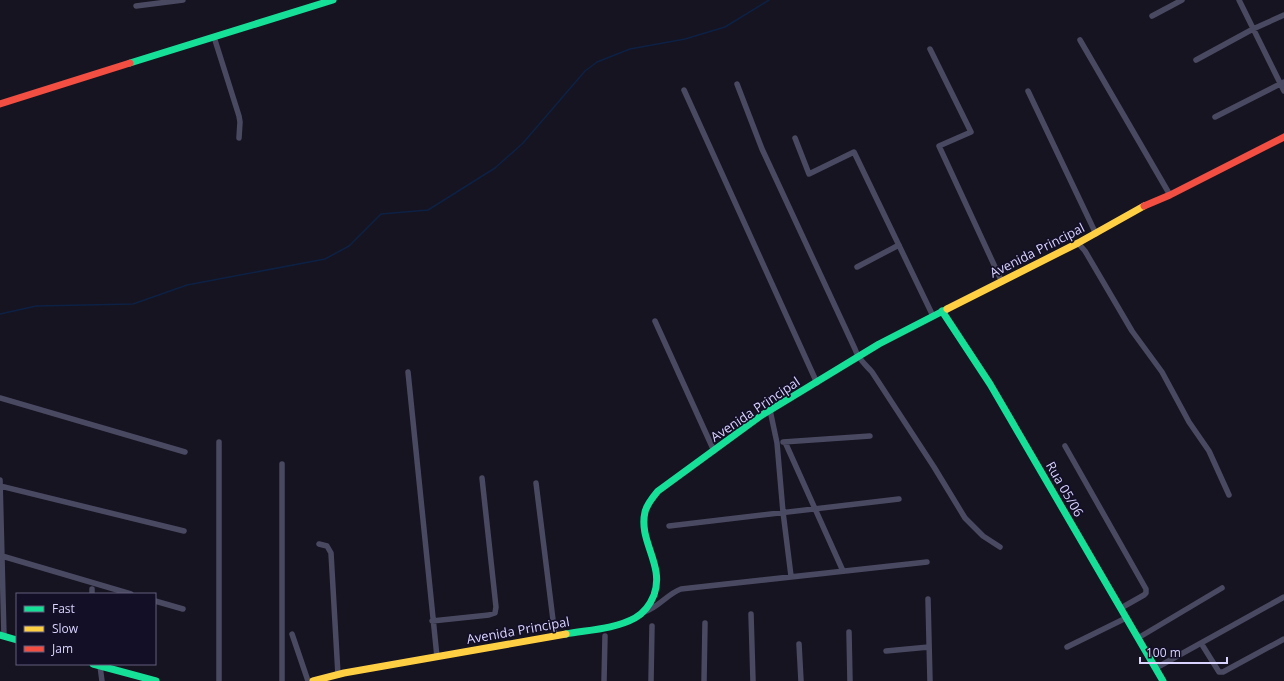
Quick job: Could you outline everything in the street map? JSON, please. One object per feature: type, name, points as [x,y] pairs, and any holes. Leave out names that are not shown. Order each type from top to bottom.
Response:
[{"type":"street","points":[[136,6],[183,0]]},
{"type":"street","points":[[0,104],[333,0]]},
{"type":"street","points":[[1152,16],[1182,0]]},
{"type":"street","points":[[1239,0],[1282,82],[1284,90]]},
{"type":"street","points":[[1196,60],[1253,29],[1284,15]]},
{"type":"street","points":[[214,37],[239,116],[239,138]]},
{"type":"street","points":[[1080,40],[1170,195]]},
{"type":"street","points":[[930,49],[971,132],[939,146],[1002,282]]},
{"type":"street","points":[[1215,117],[1282,82]]},
{"type":"street","points":[[737,84],[762,149],[855,349],[857,357],[866,364],[872,372],[934,467],[965,518],[983,536],[1000,547]]},
{"type":"street","points":[[684,90],[817,383]]},
{"type":"street","points":[[1028,91],[1096,233]]},
{"type":"street","name":"Avenida Principal","points":[[313,681],[330,679],[338,675],[436,657],[618,625],[635,618],[644,612],[654,596],[656,569],[654,558],[647,544],[645,532],[645,510],[658,491],[770,410],[817,383],[879,344],[1078,243],[1140,208],[1170,195],[1284,137]]},
{"type":"street","points":[[795,138],[810,174],[854,152],[933,316]]},
{"type":"street","points":[[1078,243],[1085,251],[1132,331],[1162,372],[1189,422],[1209,451],[1229,495]]},
{"type":"street","points":[[858,267],[898,245]]},
{"type":"street","name":"Rua 05/06","points":[[942,311],[990,384],[1163,681]]},
{"type":"street","points":[[655,321],[714,451]]},
{"type":"street","points":[[408,372],[436,657]]},
{"type":"street","points":[[0,398],[185,452]]},
{"type":"street","points":[[770,410],[777,443],[783,512],[791,576]]},
{"type":"street","points":[[777,443],[870,436]]},
{"type":"street","points":[[219,442],[219,681]]},
{"type":"street","points":[[786,442],[843,571]]},
{"type":"street","points":[[1065,446],[1146,589],[1146,593],[1144,595],[1121,608]]},
{"type":"street","points":[[282,464],[282,681]]},
{"type":"street","points":[[432,621],[489,615],[495,613],[496,607],[482,478]]},
{"type":"street","points":[[0,480],[2,636],[16,640]]},
{"type":"street","points":[[536,483],[555,636]]},
{"type":"street","points":[[0,486],[184,531]]},
{"type":"street","points":[[669,526],[899,499]]},
{"type":"street","points":[[319,544],[327,546],[330,553],[338,675]]},
{"type":"street","points":[[2,556],[128,593]]},
{"type":"street","points":[[644,612],[651,610],[676,591],[682,589],[927,562]]},
{"type":"street","points":[[1138,638],[1222,588]]},
{"type":"street","points":[[1156,668],[1284,597]]},
{"type":"street","points":[[928,599],[930,681]]},
{"type":"street","points":[[156,601],[183,609]]},
{"type":"street","points":[[751,614],[753,681]]},
{"type":"street","points":[[1067,647],[1126,618]]},
{"type":"street","points":[[704,681],[705,623]]},
{"type":"street","points":[[652,626],[652,681]]},
{"type":"street","points":[[849,632],[850,681]]},
{"type":"street","points":[[292,634],[308,681]]},
{"type":"street","points":[[604,681],[605,636]]},
{"type":"street","points":[[1201,642],[1215,668],[1218,672],[1223,672],[1284,639]]},
{"type":"street","points":[[799,644],[801,681]]},
{"type":"street","points":[[886,651],[929,647]]},
{"type":"street","points":[[96,665],[102,681]]},
{"type":"street","points":[[96,665],[156,681]]},
{"type":"waterway","points":[[0,314],[36,306],[133,304],[187,285],[325,259],[349,246],[381,214],[428,210],[495,168],[523,143],[585,71],[597,62],[630,49],[685,39],[725,27],[769,0]]},
{"type":"traffic: fast","points":[[130,63],[333,0]]},
{"type":"traffic: fast","points":[[566,634],[619,625],[635,618],[649,605],[654,595],[656,573],[645,533],[644,523],[647,506],[658,491],[762,415],[879,344],[947,309]]},
{"type":"traffic: fast","points":[[942,311],[990,384],[1163,681]]},
{"type":"traffic: fast","points":[[0,635],[16,640]]},
{"type":"traffic: fast","points":[[97,665],[156,681]]},
{"type":"traffic: slow","points":[[947,309],[1078,243],[1144,206]]},
{"type":"traffic: slow","points":[[313,681],[344,673],[566,634]]},
{"type":"traffic: jam","points":[[0,104],[130,63]]},
{"type":"traffic: jam","points":[[1144,206],[1170,195],[1284,137]]}]
